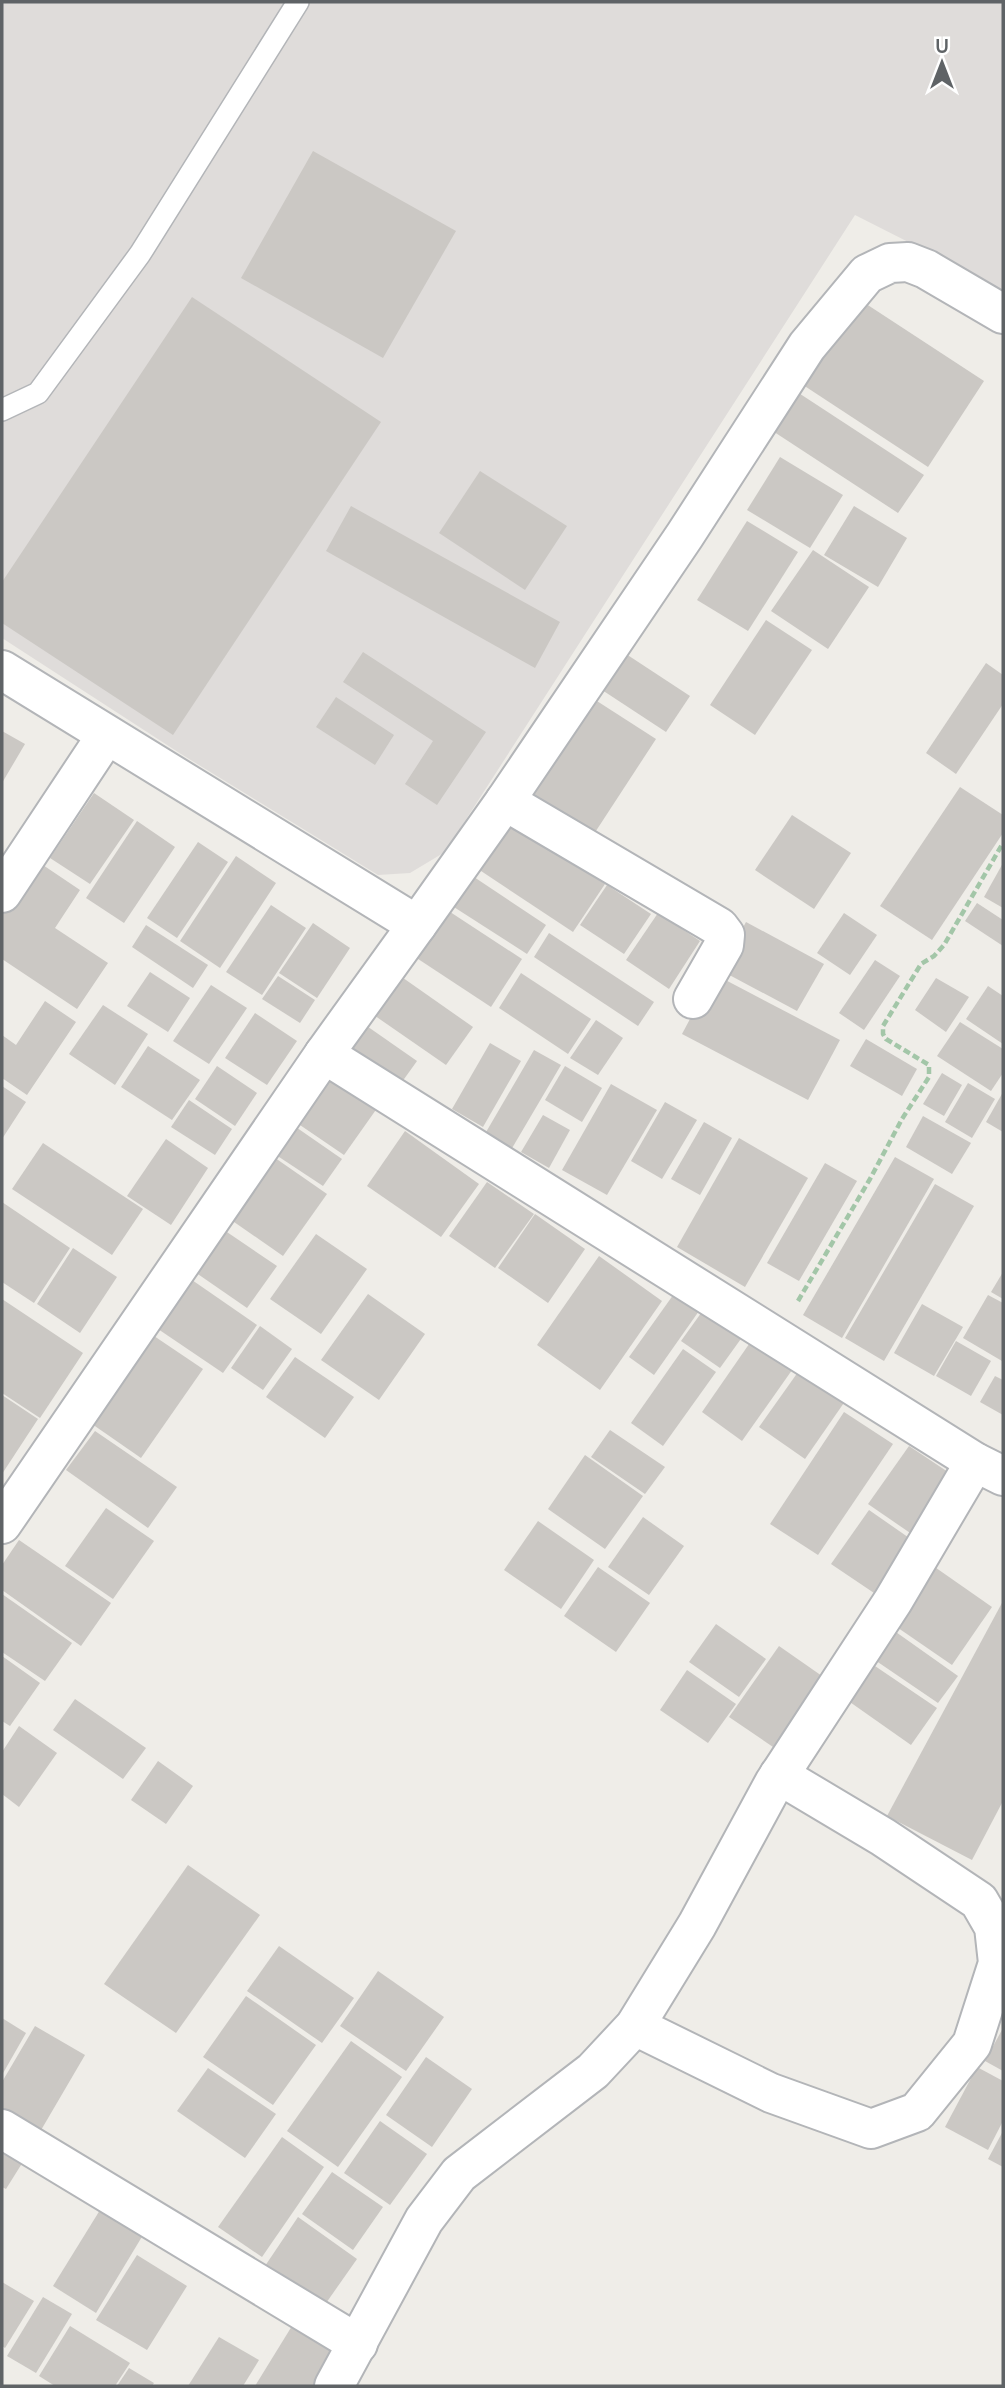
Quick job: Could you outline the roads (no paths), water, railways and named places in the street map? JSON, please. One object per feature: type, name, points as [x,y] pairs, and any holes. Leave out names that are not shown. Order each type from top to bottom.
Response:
[{"type":"street","points":[[2,1524],[324,1054],[505,802],[685,535],[807,346],[867,274],[890,263],[908,262],[926,268],[1003,314]]},
{"type":"street","points":[[2,670],[417,926]]},
{"type":"street","points":[[2,893],[106,736]]},
{"type":"street","points":[[505,802],[719,927],[725,935],[724,945],[692,999]]},
{"type":"street","points":[[324,1054],[775,1338],[989,1469],[893,1601],[779,1775],[697,1925],[635,2026],[593,2071],[459,2174],[424,2220],[334,2386]]},
{"type":"street","points":[[635,2026],[771,2093],[871,2129],[917,2112],[972,2044],[998,1964],[994,1927],[979,1901],[883,1837],[779,1775]]},
{"type":"street","points":[[2,2129],[358,2344]]},
{"type":"lane","points":[[2,410],[38,393],[132,265],[298,2]]}]
